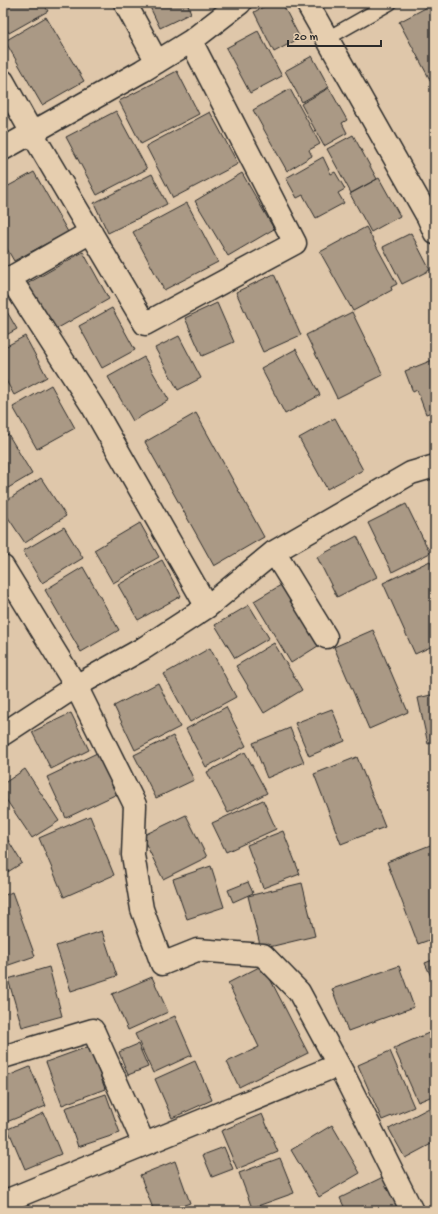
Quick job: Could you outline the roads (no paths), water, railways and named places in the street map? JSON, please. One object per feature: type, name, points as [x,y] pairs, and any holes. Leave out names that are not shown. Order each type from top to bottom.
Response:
[{"type":"street","points":[[125,3],[157,62]]},
{"type":"street","points":[[3,149],[157,62],[191,40],[240,3]]},
{"type":"street","points":[[307,3],[433,220]]},
{"type":"street","points":[[3,81],[145,324],[295,243],[191,40]]},
{"type":"street","points":[[91,232],[10,278],[93,407],[207,607]]},
{"type":"street","points":[[3,734],[76,686],[144,648],[207,607],[274,552],[411,473],[435,466]]},
{"type":"street","points":[[274,552],[326,637]]},
{"type":"street","points":[[3,567],[76,686],[135,805],[133,854],[142,908],[162,964],[197,950],[262,955],[299,992],[412,1211]]},
{"type":"street","points":[[3,1057],[93,1030],[144,1144]]},
{"type":"street","points":[[7,1199],[338,1066]]},
{"type":"lane","points":[[328,38],[390,3]]}]
